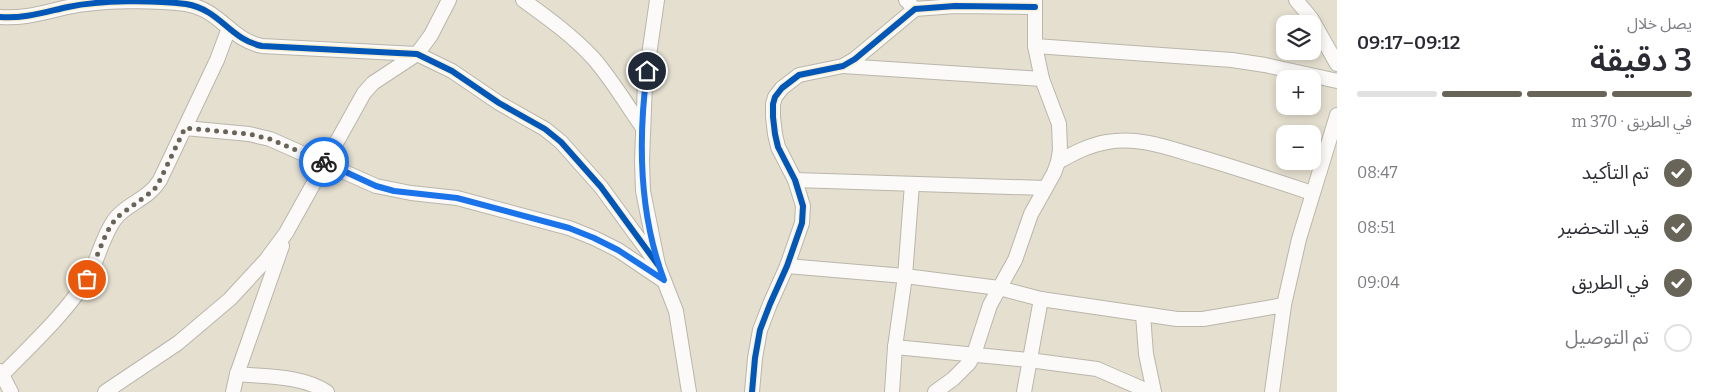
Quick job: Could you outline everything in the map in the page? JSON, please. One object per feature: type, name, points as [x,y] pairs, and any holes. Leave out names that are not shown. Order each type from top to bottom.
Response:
[{"type":"street","points":[[104,392],[178,343],[230,299],[266,260],[286,233],[364,93],[379,79],[417,54],[431,35],[449,0]]},
{"type":"street","points":[[523,0],[576,41],[594,60],[643,128]]},
{"type":"street","points":[[657,0],[645,83],[642,161],[643,191],[658,265],[676,311],[689,392]]},
{"type":"street","points":[[1296,0],[1311,18],[1337,64]]},
{"type":"street","points":[[0,17],[29,16],[86,4],[158,2],[186,4],[202,8],[214,15],[239,38],[250,44],[417,54],[466,80],[499,103],[545,129],[561,142],[601,187],[658,265]]},
{"type":"street","points":[[843,66],[869,49],[911,5],[955,6],[1035,3],[1035,46],[1042,79],[1059,124],[1060,150],[1058,162],[1031,214],[1015,260],[990,304],[974,354],[969,363],[953,379],[935,392]]},
{"type":"street","points":[[11,392],[1,373],[76,296],[87,279],[107,232],[116,218],[154,190],[160,180],[217,60],[229,28]]},
{"type":"street","points":[[1035,46],[1232,60],[1265,65],[1337,81]]},
{"type":"street","points":[[752,392],[760,330],[787,266],[802,223],[803,206],[795,180],[778,147],[772,116],[775,97],[782,88],[799,75],[843,66],[1042,79]]},
{"type":"street","points":[[1272,392],[1284,305],[1298,239],[1337,115]]},
{"type":"street","points":[[185,128],[249,134],[270,139],[376,186],[394,191],[457,198],[569,228],[618,250],[664,280]]},
{"type":"street","points":[[1058,162],[1093,145],[1136,140],[1178,151],[1312,193]]},
{"type":"street","points":[[795,180],[1045,188]]},
{"type":"street","points":[[892,392],[895,347],[905,276],[912,184]]},
{"type":"street","points":[[233,392],[237,374],[286,233]]},
{"type":"street","points":[[787,266],[905,276],[999,288],[1040,299],[1143,315],[1177,318],[1203,319],[1284,305]]},
{"type":"street","points":[[1024,392],[1040,299]]},
{"type":"street","points":[[1143,315],[1146,354],[1152,392]]},
{"type":"street","points":[[895,347],[1029,360],[1096,369],[1152,392]]},
{"type":"street","points":[[237,374],[298,380],[316,384],[327,392]]},
{"type":"cycle path","points":[[0,17],[26,16],[96,3],[143,1],[186,4],[208,12],[241,37],[262,46],[417,54],[452,71],[499,103],[545,129],[561,142],[601,187],[658,265]]},
{"type":"cycle path","points":[[752,392],[760,330],[787,266],[802,223],[803,206],[795,180],[778,147],[775,134],[773,117],[775,97],[782,88],[799,75],[843,66],[855,59],[915,9],[955,6],[1035,7]]},
{"type":"way so far","points":[[87,279],[107,232],[116,218],[154,190],[185,128],[249,134],[270,139],[324,162]]},
{"type":"route","points":[[324,162],[376,186],[394,191],[457,198],[569,228],[618,250],[664,280],[655,253],[643,191],[642,161],[647,71]]}]
